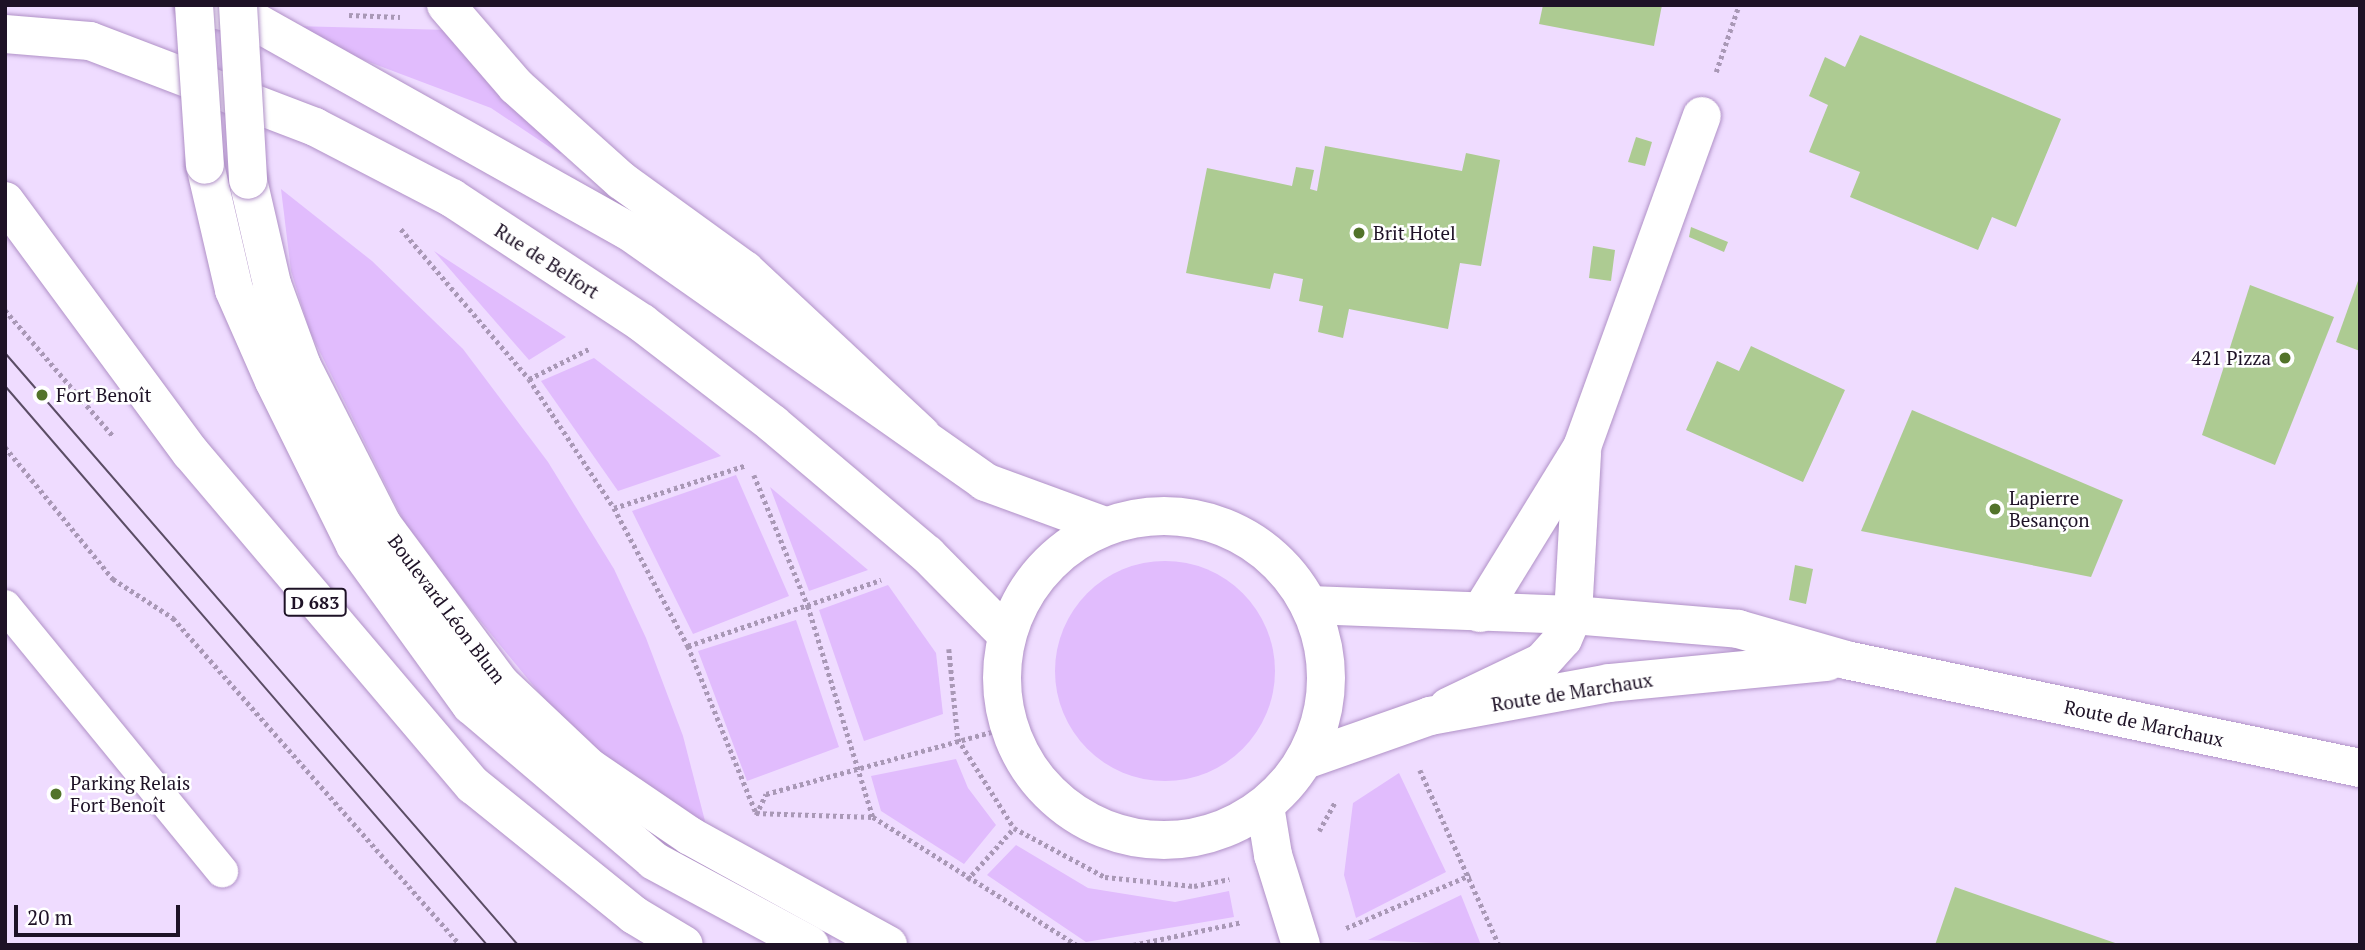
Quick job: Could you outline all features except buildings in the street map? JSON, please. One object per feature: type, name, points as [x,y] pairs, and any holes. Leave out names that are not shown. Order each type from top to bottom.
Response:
[{"type":"main road","name":"Boulevard Léon Blum","points":[[194,5],[205,165],[234,290],[355,545],[471,705],[654,861],[810,945]]},
{"type":"main road","points":[[194,5],[245,16],[627,230],[921,434],[985,482],[1105,526]]},
{"type":"main road","name":"Boulevard Léon Blum","points":[[238,5],[248,180],[272,285],[309,378],[382,524],[500,683],[590,768],[690,836],[888,945]]},
{"type":"main road","points":[[446,5],[516,86],[622,181],[745,270],[921,434]]},
{"type":"main road","name":"Rue de Belfort","points":[[5,34],[90,41],[315,127],[452,198],[642,323],[762,416],[928,554],[1007,635]]},
{"type":"main road","points":[[1480,613],[1582,447],[1702,116]]},
{"type":"main road","name":"D 683","points":[[5,201],[191,453],[473,785],[634,915],[684,945]]},
{"type":"main road","points":[[1430,716],[1542,662],[1573,615],[1582,447]]},
{"type":"main road","points":[[1152,515],[1199,519],[1244,536],[1282,566],[1310,605],[1325,656],[1324,710],[1305,760],[1265,806],[1224,830],[1190,838],[1130,837],[1086,821],[1049,792],[1010,727],[1002,681],[1007,635],[1036,580],[1062,552],[1105,526],[1152,515]]},
{"type":"main road","name":"Route de Marchaux","points":[[1310,605],[1573,615],[1738,629],[1846,660],[2360,768]]},
{"type":"main road","name":"Route de Marchaux","points":[[1305,760],[1430,716],[1609,683],[1846,660]]},
{"type":"main road","points":[[1265,806],[1273,855],[1301,945]]},
{"type":"lane","points":[[5,606],[222,871]]},
{"type":"path","points":[[1702,116],[1739,5]]},
{"type":"path","points":[[395,221],[530,379],[614,509],[688,646],[756,813]]},
{"type":"path","points":[[530,379],[601,344]]},
{"type":"path","points":[[5,447],[113,579],[173,618],[460,945]]},
{"type":"path","points":[[614,509],[749,464],[753,457]]},
{"type":"path","points":[[749,464],[808,606],[860,763],[873,817]]},
{"type":"path","points":[[688,646],[895,575]]},
{"type":"path","points":[[944,639],[958,739],[1014,828],[1104,877],[1194,886],[1238,877]]},
{"type":"path","points":[[756,813],[765,794],[860,763],[1010,727]]},
{"type":"path","points":[[1413,756],[1470,876],[1499,945]]},
{"type":"path","points":[[1314,842],[1338,796]]},
{"type":"path","points":[[756,813],[873,817],[967,880],[1077,945]]},
{"type":"path","points":[[967,880],[1014,828]]},
{"type":"path","points":[[1338,932],[1470,876]]},
{"type":"path","points":[[1133,945],[1246,921],[1244,910]]},
{"type":"path","points":[[1334,920],[1341,938]]},
{"type":"shaded area","points":[[293,26],[450,30],[567,148],[560,154],[491,108],[292,33]]},
{"type":"shaded area","points":[[281,189],[372,261],[463,349],[548,462],[614,569],[646,638],[683,736],[706,825],[609,760],[555,712],[412,538],[310,332],[291,271]]},
{"type":"shaded area","points":[[434,251],[566,337],[529,360]]},
{"type":"shaded area","points":[[594,358],[721,456],[618,491],[541,381]]},
{"type":"shaded area","points":[[736,475],[789,596],[693,634],[632,511]]},
{"type":"shaded area","points":[[770,487],[868,570],[809,591]]},
{"type":"shaded area","points":[[1165,561],[1207,569],[1243,593],[1267,629],[1275,671],[1267,713],[1243,749],[1207,773],[1165,781],[1123,773],[1087,749],[1063,713],[1055,671],[1063,629],[1087,593],[1123,569]]},
{"type":"shaded area","points":[[888,585],[936,653],[943,714],[864,741],[819,610]]},
{"type":"shaded area","points":[[796,620],[839,747],[747,781],[698,651]]},
{"type":"shaded area","points":[[956,759],[968,788],[996,825],[964,864],[881,811],[871,776]]},
{"type":"shaded area","points":[[1399,773],[1446,872],[1356,918],[1344,875],[1353,803]]},
{"type":"shaded area","points":[[1016,845],[1088,888],[1175,902],[1229,891],[1234,917],[1086,942],[987,875]]},
{"type":"shaded area","points":[[1461,895],[1481,945],[1368,940]]},
{"type":"tram line","points":[[5,353],[518,945]]},
{"type":"tram line","points":[[5,386],[487,945]]},
{"type":"place","name":"Brit Hotel","points":[[1359,233]]},
{"type":"place","name":"421 Pizza","points":[[2285,358]]},
{"type":"place","name":"Fort Benoît","points":[[42,395]]},
{"type":"place","name":"Lapierre Besançon","points":[[1995,509]]},
{"type":"place","name":"Parking Relais Fort Benoît","points":[[56,794]]}]
